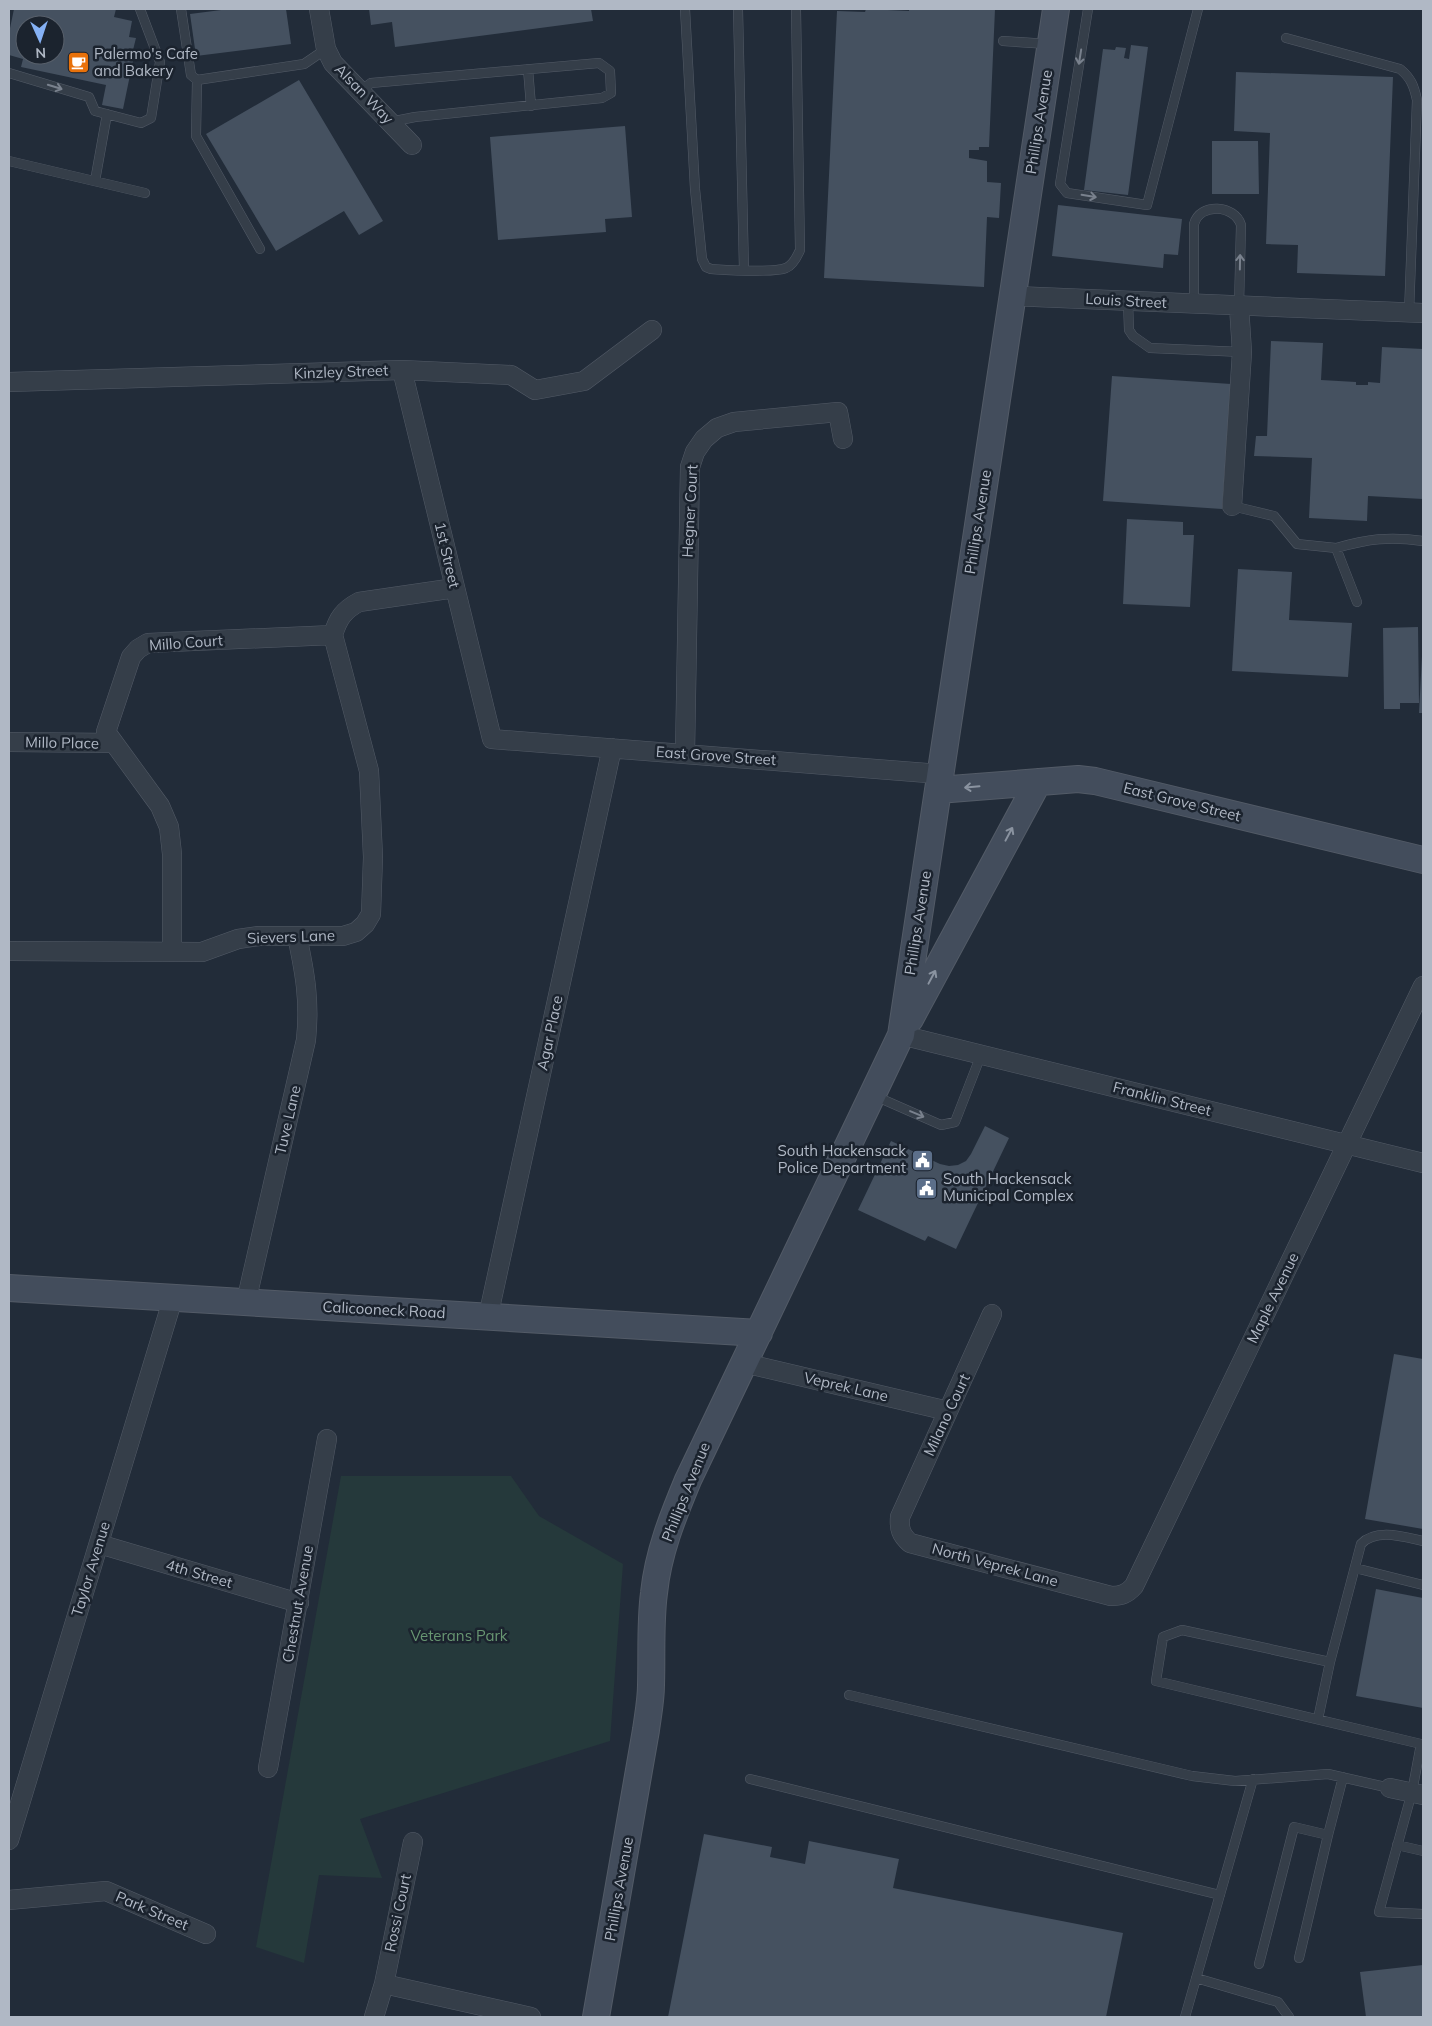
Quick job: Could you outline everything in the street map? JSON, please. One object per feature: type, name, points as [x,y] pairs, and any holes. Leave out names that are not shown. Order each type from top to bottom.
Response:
[{"type":"street","name":"Alsan Way","points":[[319,9],[326,50],[333,63],[412,145]]},
{"type":"street","name":"Phillips Avenue","points":[[901,1036],[1056,9]]},
{"type":"street","name":"Louis Street","points":[[1013,296],[1416,313]]},
{"type":"street","points":[[1232,506],[1242,352],[1239,306]]},
{"type":"street","name":"Kinzley Street","points":[[9,382],[402,370],[512,376],[536,390],[584,381],[652,330]]},
{"type":"street","name":"1st Street","points":[[402,370],[492,739]]},
{"type":"street","name":"Hegner Court","points":[[685,754],[690,467],[694,452],[704,439],[717,428],[734,422],[838,412],[843,439]]},
{"type":"street","points":[[333,635],[337,620],[346,609],[359,602],[454,588]]},
{"type":"street","name":"Millo Court","points":[[172,952],[172,854],[168,827],[160,806],[106,732],[131,657],[138,649],[148,643],[333,635]]},
{"type":"street","name":"Sievers Lane","points":[[9,950],[202,952],[238,939],[259,936],[343,936],[356,932],[365,924],[371,914],[373,904],[369,770],[333,635]]},
{"type":"street","name":"East Grove Street","points":[[492,739],[685,754],[939,782],[1038,782],[1078,779],[1096,781],[1423,860]]},
{"type":"street","name":"Millo Place","points":[[9,742],[114,743]]},
{"type":"street","name":"Agar Place","points":[[488,1317],[612,748]]},
{"type":"street","name":"Phillips Avenue","points":[[596,2017],[646,1730],[651,1687],[651,1628],[654,1591],[661,1555],[674,1514],[688,1480],[901,1036],[1038,782]]},
{"type":"street","name":"Tuve Lane","points":[[246,1302],[306,1040],[309,1015],[307,985],[297,936]]},
{"type":"street","name":"Maple Avenue","points":[[1110,1596],[1119,1596],[1127,1593],[1134,1586],[1423,986]]},
{"type":"street","name":"Franklin Street","points":[[901,1036],[1423,1163]]},
{"type":"street","name":"Calicooneck Road","points":[[9,1288],[758,1333]]},
{"type":"street","name":"Taylor Avenue","points":[[9,1840],[173,1298]]},
{"type":"street","name":"Milano Court","points":[[901,1515],[992,1314]]},
{"type":"street","name":"Veprek Lane","points":[[744,1363],[948,1411]]},
{"type":"street","name":"Chestnut Avenue","points":[[268,1768],[327,1439]]},
{"type":"street","name":"North Veprek Lane","points":[[901,1515],[899,1527],[903,1536],[910,1543],[1110,1596]]},
{"type":"street","name":"4th Street","points":[[99,1544],[299,1603]]},
{"type":"street","points":[[1390,1788],[1417,1793]]},
{"type":"street","name":"Rossi Court","points":[[384,1984],[413,1842]]},
{"type":"street","name":"Park Street","points":[[9,1900],[106,1891],[206,1934]]},
{"type":"street","points":[[374,2017],[384,1984],[532,2017]]},
{"type":"lane","points":[[9,73],[89,97],[95,111],[141,124],[151,118],[160,62],[140,9]]},
{"type":"lane","points":[[181,9],[191,75],[197,80],[304,64],[326,50]]},
{"type":"lane","points":[[686,9],[695,189],[702,258],[706,267],[712,270],[786,268],[795,261],[800,250],[796,9]]},
{"type":"lane","points":[[743,9],[738,9],[744,270]]},
{"type":"lane","points":[[1088,9],[1060,184],[1068,193],[1147,205],[1198,9]]},
{"type":"lane","points":[[1286,38],[1400,69],[1410,76],[1416,100],[1416,313]]},
{"type":"lane","points":[[1003,41],[1051,44]]},
{"type":"lane","points":[[360,91],[371,83],[599,63],[610,71],[611,93],[602,98],[415,117],[390,122]]},
{"type":"lane","points":[[528,70],[531,106]]},
{"type":"lane","points":[[197,80],[196,136],[260,249]]},
{"type":"lane","points":[[94,181],[106,114]]},
{"type":"lane","points":[[9,161],[145,193]]},
{"type":"lane","points":[[1194,304],[1196,218],[1200,212],[1206,210],[1224,210],[1233,212],[1239,218],[1241,225],[1239,306]]},
{"type":"lane","points":[[1128,301],[1129,330],[1133,336],[1150,348],[1242,352]]},
{"type":"lane","points":[[1232,506],[1274,516],[1297,544],[1336,548],[1366,539],[1384,538],[1423,541]]},
{"type":"lane","points":[[1336,548],[1357,602]]},
{"type":"lane","points":[[872,1095],[942,1125],[955,1122],[981,1055]]},
{"type":"lane","points":[[1318,1719],[1330,1662],[1361,1544],[1367,1538],[1388,1534],[1423,1541]]},
{"type":"lane","points":[[1355,1568],[1423,1585]]},
{"type":"lane","points":[[1330,1662],[1182,1630],[1163,1637],[1156,1681],[1422,1744],[1417,1793],[1397,1845],[1379,1912],[1423,1914]]},
{"type":"lane","points":[[849,1695],[1192,1776],[1235,1780],[1328,1774],[1390,1788]]},
{"type":"lane","points":[[1299,1958],[1343,1777]]},
{"type":"lane","points":[[750,1779],[1220,1895]]},
{"type":"lane","points":[[1185,2017],[1253,1779]]},
{"type":"lane","points":[[1259,1964],[1294,1827],[1328,1835]]},
{"type":"lane","points":[[1397,1845],[1423,1851]]},
{"type":"lane","points":[[1196,1978],[1278,2002],[1290,2017]]},
{"type":"green space","name":"Veterans Park","points":[[341,1476],[511,1476],[539,1516],[623,1564],[610,1741],[360,1819],[382,1878],[319,1875],[304,1963],[256,1947]]},
{"type":"building","name":"Palermo's Cafe and Bakery","points":[[14,9],[116,9],[114,17],[132,21],[129,37],[136,38],[123,109],[102,105],[106,85],[21,67],[22,65],[65,65],[65,15],[15,15],[15,57],[9,55],[9,33]]},
{"type":"building","points":[[229,9],[286,9],[291,44],[196,56],[190,14]]},
{"type":"building","points":[[369,9],[591,9],[593,21],[395,47],[392,22],[371,25]]},
{"type":"building","points":[[866,9],[909,11],[909,9],[995,9],[989,147],[969,150],[969,158],[987,161],[987,182],[1001,183],[999,218],[987,217],[984,287],[824,278],[837,11],[865,12]]},
{"type":"building","points":[[1131,45],[1148,47],[1128,195],[1084,190],[1103,49],[1115,50],[1116,47],[1126,48],[1124,58],[1129,59]]},
{"type":"building","points":[[1236,72],[1393,77],[1385,276],[1297,273],[1298,245],[1266,244],[1270,133],[1234,131]]},
{"type":"building","points":[[299,80],[383,221],[359,235],[344,211],[276,251],[206,134]]},
{"type":"building","points":[[625,126],[632,217],[605,219],[606,232],[498,240],[490,137]]},
{"type":"building","points":[[1212,141],[1258,141],[1259,194],[1212,194]]},
{"type":"building","points":[[1058,205],[1182,219],[1178,255],[1164,254],[1163,268],[1052,256]]},
{"type":"building","points":[[1271,341],[1323,343],[1321,380],[1356,382],[1356,385],[1368,385],[1368,382],[1380,383],[1382,347],[1423,349],[1423,499],[1368,496],[1367,521],[1309,518],[1312,458],[1254,456],[1256,436],[1267,436]]},
{"type":"building","points":[[1112,376],[1231,384],[1222,509],[1103,501]]},
{"type":"building","points":[[1127,519],[1183,522],[1183,535],[1194,535],[1190,607],[1123,604]]},
{"type":"building","points":[[1238,569],[1292,572],[1289,620],[1352,623],[1348,677],[1232,671]]},
{"type":"building","points":[[1418,627],[1419,703],[1400,703],[1400,709],[1384,709],[1383,628]]},
{"type":"building","points":[[1422,656],[1423,713],[1419,713]]},
{"type":"building","name":"South Hackensack Municipal Complex","points":[[985,1126],[1009,1138],[956,1249],[928,1236],[925,1241],[858,1210],[891,1141],[940,1164],[958,1165],[966,1161],[971,1154]]},
{"type":"building","points":[[1394,1354],[1423,1359],[1423,1529],[1365,1519]]},
{"type":"building","points":[[1376,1589],[1423,1598],[1423,1708],[1356,1696]]},
{"type":"building","points":[[704,1834],[772,1847],[770,1857],[805,1864],[809,1841],[899,1859],[893,1888],[1123,1933],[1106,2017],[668,2017]]},
{"type":"building","points":[[1423,1965],[1423,2017],[1366,2017],[1360,1972]]},
{"type":"place","name":"Palermo's Cafe and Bakery","points":[[78,63]]},
{"type":"place","name":"South Hackensack Police Department","points":[[922,1160]]},
{"type":"place","name":"South Hackensack Municipal Complex","points":[[927,1188]]}]
